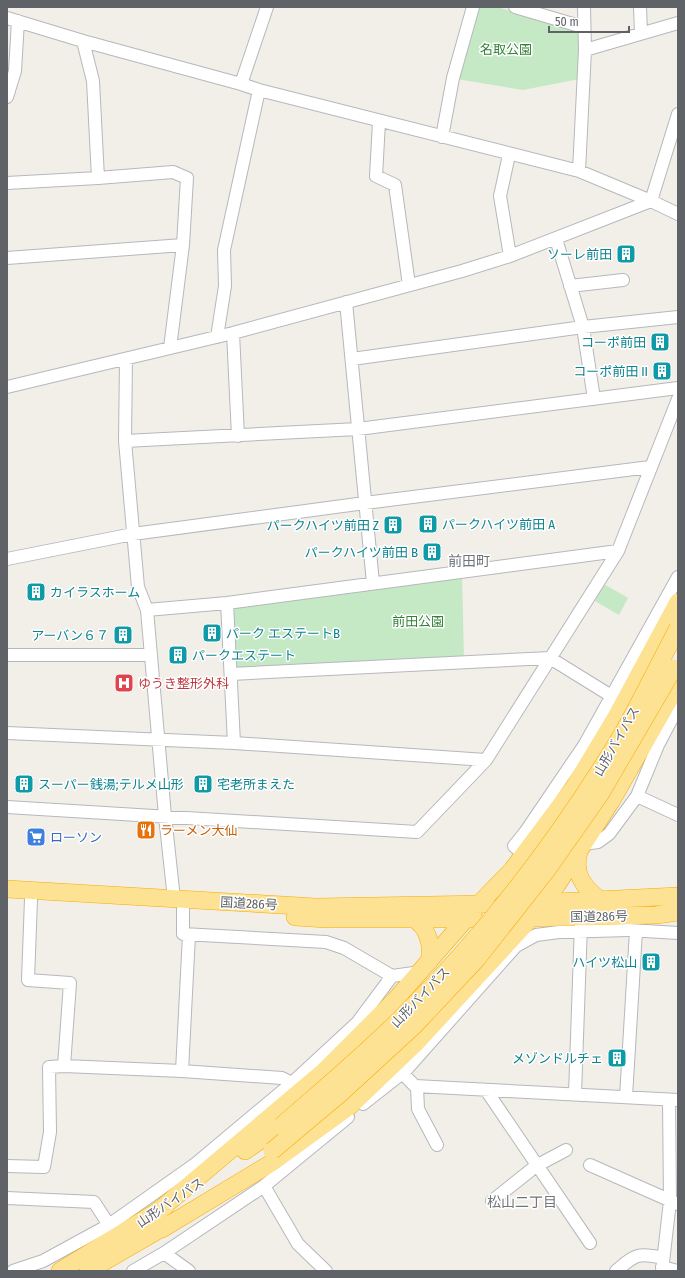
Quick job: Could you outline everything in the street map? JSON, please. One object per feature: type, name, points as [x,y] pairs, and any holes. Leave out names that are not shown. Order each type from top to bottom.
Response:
[{"type":"highway","points":[[157,1212],[323,1072],[395,1000],[479,911],[524,855],[574,787],[616,717],[678,602]]},
{"type":"highway","name":"山形バイパス","points":[[60,1271],[157,1212],[281,1126],[401,1019],[465,950],[515,890],[587,790],[620,736],[678,627]]},
{"type":"highway","points":[[162,1229],[273,1162],[350,1106],[416,1042],[531,910],[557,885],[612,800],[677,671]]},
{"type":"highway","name":"山形バイパス","points":[[88,1271],[162,1229],[272,1151],[341,1093],[415,1025],[477,959],[547,870],[601,793],[677,671]]},
{"type":"highway","points":[[582,847],[576,862],[577,872],[582,883],[599,900]]},
{"type":"highway","name":"国道286号","points":[[7,889],[327,919],[412,918],[479,911]]},
{"type":"highway","name":"国道286号","points":[[531,910],[599,900],[678,896]]},
{"type":"highway","name":"国道286号","points":[[7,897],[179,904],[479,911]]},
{"type":"highway","name":"国道286号","points":[[531,910],[581,925],[603,917],[656,915],[678,912]]},
{"type":"highway","points":[[412,918],[420,922],[427,936],[431,954],[425,967]]},
{"type":"street","points":[[241,84],[267,7]]},
{"type":"street","points":[[442,137],[453,78],[473,7]]},
{"type":"street","points":[[516,7],[583,27]]},
{"type":"street","points":[[579,171],[585,50],[583,27],[584,7]]},
{"type":"street","points":[[640,7],[641,33]]},
{"type":"street","points":[[7,97],[15,71],[13,19],[83,41],[259,90],[509,155],[579,171],[678,214]]},
{"type":"street","points":[[585,50],[678,23]]},
{"type":"street","points":[[83,41],[94,81],[98,178]]},
{"type":"street","points":[[217,337],[226,286],[224,250],[259,90]]},
{"type":"street","points":[[651,201],[678,114]]},
{"type":"street","points":[[379,122],[376,176],[395,184],[408,285]]},
{"type":"street","points":[[509,155],[500,196],[510,256]]},
{"type":"street","points":[[7,183],[173,172],[187,178],[183,245],[170,348]]},
{"type":"street","points":[[7,387],[233,333],[510,256],[651,201]]},
{"type":"street","points":[[556,239],[583,327],[594,399]]},
{"type":"street","points":[[7,258],[183,245]]},
{"type":"street","points":[[570,286],[623,280]]},
{"type":"street","points":[[346,302],[373,583]]},
{"type":"street","points":[[352,359],[583,327],[678,317]]},
{"type":"street","points":[[233,333],[238,436]]},
{"type":"street","points":[[126,359],[125,441],[138,587],[147,610],[165,816],[183,934],[326,942],[344,948],[392,976]]},
{"type":"street","points":[[125,441],[358,429],[678,388]]},
{"type":"street","points":[[7,807],[417,832],[486,760],[618,551],[650,467],[678,400]]},
{"type":"street","points":[[7,559],[133,534],[365,502],[650,467]]},
{"type":"street","points":[[147,610],[227,603],[618,551]]},
{"type":"street","points":[[524,855],[514,846],[526,831],[585,744],[613,697],[678,577]]},
{"type":"street","points":[[227,603],[234,743]]},
{"type":"street","points":[[7,655],[151,655]]},
{"type":"street","points":[[230,674],[550,658],[613,697]]},
{"type":"street","points":[[582,847],[598,842],[609,834],[637,796],[658,745],[678,707]]},
{"type":"street","points":[[7,733],[159,741],[234,743],[486,760]]},
{"type":"street","points":[[637,796],[678,815]]},
{"type":"street","points":[[31,899],[28,980],[70,983],[64,1066]]},
{"type":"street","points":[[603,917],[632,931]]},
{"type":"street","points":[[575,1094],[581,925]]},
{"type":"street","points":[[133,1271],[164,1253],[264,1186],[400,1072],[405,1071],[516,946],[536,935],[558,932],[581,925],[632,931],[678,933]]},
{"type":"street","points":[[626,1097],[632,931]]},
{"type":"street","points":[[182,1071],[190,935]]},
{"type":"street","points":[[13,1271],[43,1262],[109,1225],[194,1165],[292,1083],[357,1023],[392,976],[425,967]]},
{"type":"street","points":[[7,1166],[44,1167],[50,1132],[49,1067],[64,1066],[182,1071],[282,1078],[292,1083]]},
{"type":"street","points":[[400,1072],[416,1087],[674,1100],[674,1202],[662,1265]]},
{"type":"street","points":[[416,1087],[418,1109],[437,1145]]},
{"type":"street","points":[[486,1090],[536,1166],[590,1243]]},
{"type":"street","points":[[492,1201],[536,1166],[566,1150]]},
{"type":"street","points":[[590,1165],[674,1202]]},
{"type":"street","points":[[264,1186],[298,1244],[326,1271]]},
{"type":"street","points":[[7,1198],[94,1202],[109,1225]]},
{"type":"street","points":[[164,1253],[189,1271]]},
{"type":"street","points":[[616,1271],[633,1256],[648,1254],[662,1265],[678,1271]]},
{"type":"green space","name":"名取公園","points":[[478,7],[497,7],[579,31],[581,52],[579,79],[523,90],[457,79]]},
{"type":"green space","name":"前田公園","points":[[462,572],[464,662],[231,674],[227,603]]},
{"type":"green space","points":[[604,584],[628,598],[619,615],[595,601]]},
{"type":"place","name":"ソーレ前田","points":[[626,254]]},
{"type":"place","name":"コーポ前田","points":[[660,342]]},
{"type":"place","name":"コーポ前田 II","points":[[662,371]]},
{"type":"place","name":"パークハイツ前田 A","points":[[428,524]]},
{"type":"place","name":"パークハイツ前田 Z","points":[[393,525]]},
{"type":"place","name":"パークハイツ前田 B","points":[[432,552]]},
{"type":"place","name":"カイラスホーム","points":[[36,592]]},
{"type":"place","name":"パーク エステートB","points":[[212,633]]},
{"type":"place","name":"アーバン６７","points":[[123,635]]},
{"type":"place","name":"パークエステート","points":[[178,655]]},
{"type":"place","name":"ゆうき整形外科","points":[[124,683]]},
{"type":"place","name":"スーパー銭湯;テルメ山形","points":[[24,784]]},
{"type":"place","name":"宅老所まえた","points":[[203,784]]},
{"type":"place","name":"ラーメン大仙","points":[[146,830]]},
{"type":"place","name":"ローソン","points":[[36,837]]},
{"type":"place","name":"ハイツ松山","points":[[651,962]]},
{"type":"place","name":"メゾンドルチェ","points":[[617,1058]]},
{"type":"district","name":"前田町","points":[[469,561]]},
{"type":"district","name":"松山二丁目","points":[[522,1202]]}]
